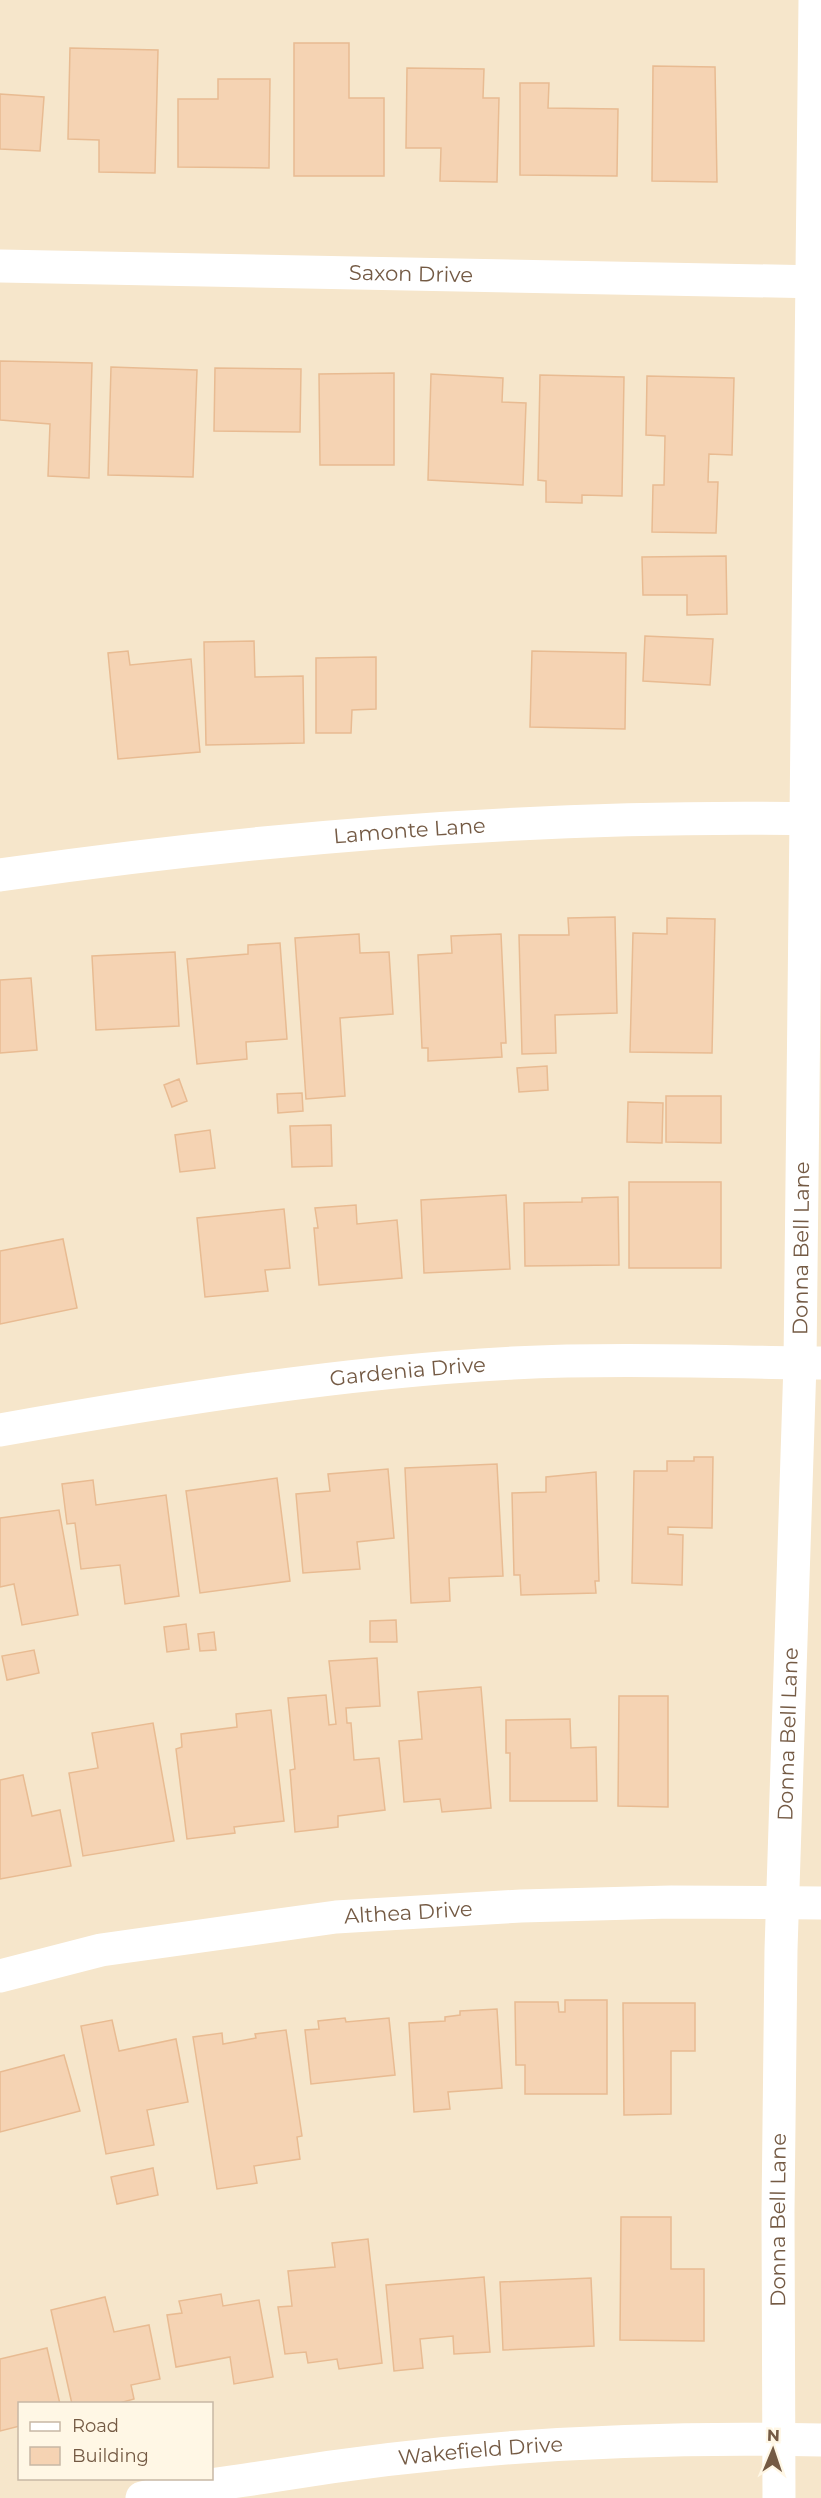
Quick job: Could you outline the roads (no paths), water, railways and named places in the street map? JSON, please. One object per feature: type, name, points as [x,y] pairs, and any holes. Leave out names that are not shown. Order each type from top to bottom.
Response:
[{"type":"street","name":"Donna Bell Lane","points":[[780,2498],[777,2212],[782,1903],[810,1363],[816,282],[815,0]]},
{"type":"street","name":"Saxon Drive","points":[[0,266],[816,282]]},
{"type":"street","name":"Lamonte Lane","points":[[0,874],[128,856],[320,836],[512,823],[812,819]]},
{"type":"street","name":"Gardenia Drive","points":[[0,1430],[117,1410],[326,1380],[513,1363],[712,1360],[810,1363]]},
{"type":"street","name":"Althea Drive","points":[[0,1976],[101,1950],[336,1917],[521,1906],[821,1904]]},
{"type":"street","name":"Wakefield Drive","points":[[142,2498],[343,2464],[486,2450],[636,2442],[821,2440]]}]
